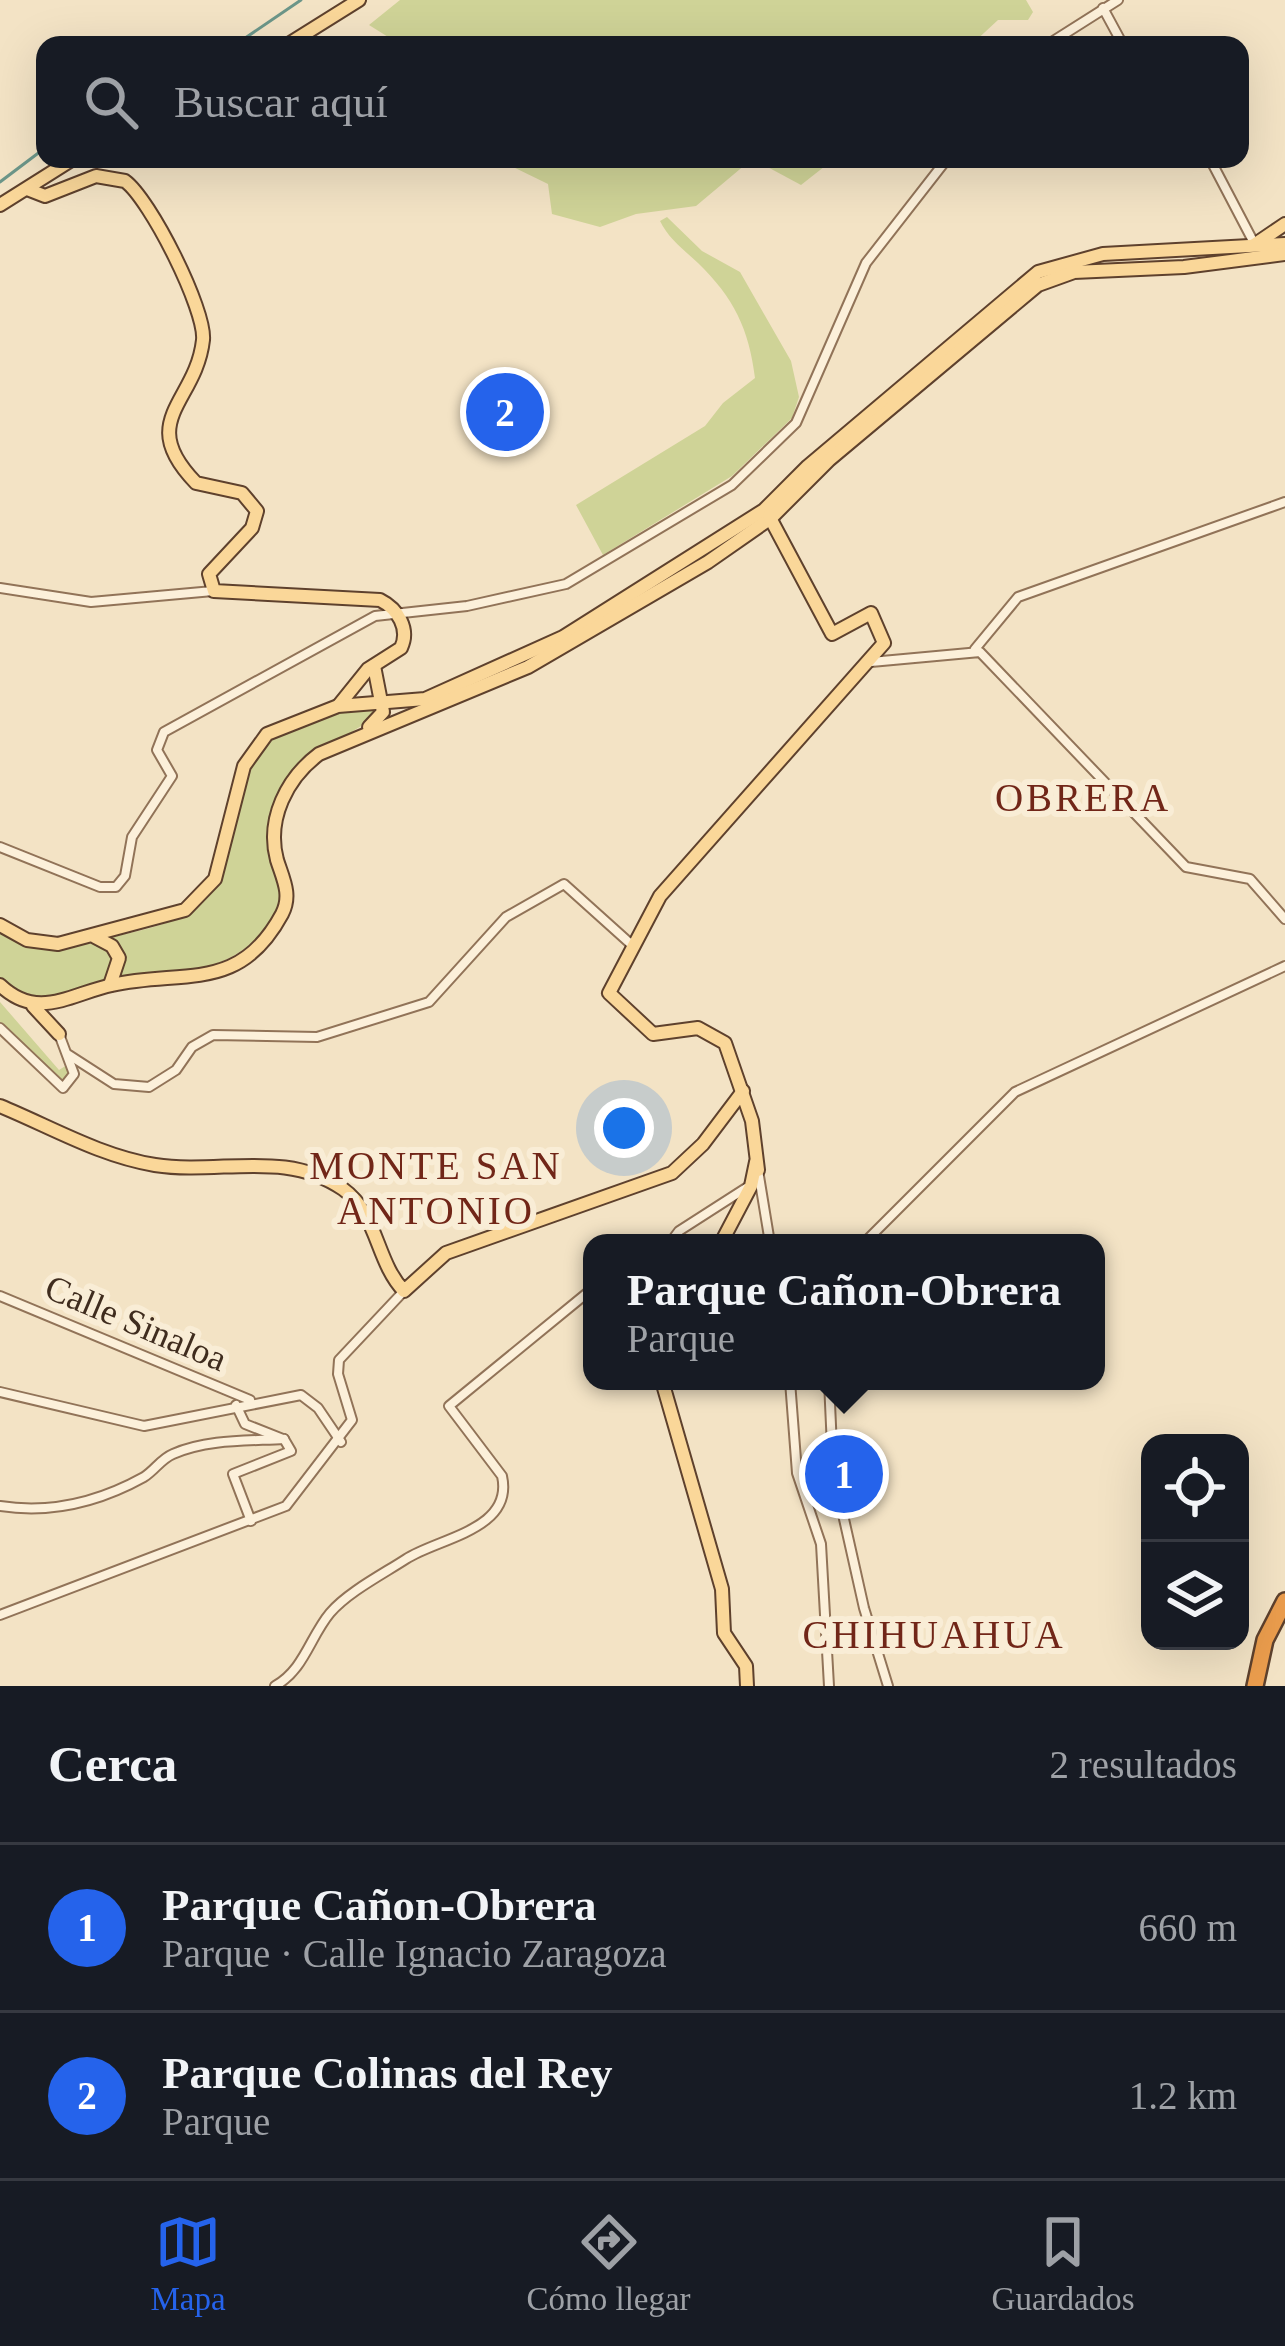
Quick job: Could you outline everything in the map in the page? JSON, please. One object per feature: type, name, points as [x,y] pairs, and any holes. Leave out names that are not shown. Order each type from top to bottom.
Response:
[{"type":"highway","points":[[1259,1686],[1265,1640],[1285,1601]]},
{"type":"highway","points":[[1259,1686],[1285,1619]]},
{"type":"main road","points":[[301,36],[359,0]]},
{"type":"main road","points":[[0,205],[59,168]]},
{"type":"main road","points":[[25,190],[48,194],[106,175],[134,188],[199,310],[204,332],[200,359],[169,420],[167,441],[196,483],[242,493],[257,511],[252,528],[209,574],[214,591],[380,600],[395,612],[405,640],[401,649],[374,665],[338,706]]},
{"type":"main road","points":[[47,176],[48,194]]},
{"type":"main road","points":[[25,190],[48,194]]},
{"type":"main road","points":[[1254,243],[1285,224]]},
{"type":"main road","points":[[391,723],[395,709],[521,660],[768,514],[808,466],[1038,272],[1103,254],[1285,244]]},
{"type":"main road","points":[[26,1003],[68,1001],[109,986],[197,978],[234,966],[250,954],[286,903],[275,835],[287,788],[308,762],[565,648],[768,514],[926,377],[1048,280],[1074,272],[1285,254]]},
{"type":"main road","points":[[726,1234],[757,1164],[743,1091],[718,1034],[698,1028],[653,1034],[610,993],[674,879],[871,662],[884,638],[871,613],[832,634],[768,514]]},
{"type":"main road","points":[[565,648],[576,630]]},
{"type":"main road","points":[[350,740],[380,720],[382,702],[374,684],[374,665]]},
{"type":"main road","points":[[0,925],[44,943],[95,937],[170,917],[198,900],[215,879],[254,746],[282,724],[338,706],[425,699]]},
{"type":"main road","points":[[95,937],[112,946],[119,958],[109,986]]},
{"type":"main road","points":[[0,985],[45,1014],[59,1034]]},
{"type":"main road","points":[[59,1034],[68,1001]]},
{"type":"main road","points":[[0,1106],[127,1159],[178,1167],[297,1167],[344,1190],[362,1205],[404,1291],[464,1246],[672,1172],[703,1144],[743,1091]]},
{"type":"main road","points":[[390,1268],[417,1277]]},
{"type":"main road","points":[[665,1390],[722,1589],[724,1633],[746,1666],[747,1686]]},
{"type":"street","points":[[1060,36],[1118,0]]},
{"type":"street","points":[[1103,8],[1118,36]]},
{"type":"street","points":[[0,847],[100,887],[116,887],[125,876],[132,837],[170,781],[170,769],[157,750],[164,733],[375,616],[448,609],[566,584],[723,491],[796,423],[866,263],[939,168]]},
{"type":"street","points":[[1215,168],[1254,243]]},
{"type":"street","points":[[871,662],[975,649],[1018,597],[1285,502]]},
{"type":"street","points":[[0,588],[91,602],[214,591]]},
{"type":"street","points":[[975,649],[1186,867],[1250,878],[1279,906],[1285,919]]},
{"type":"street","points":[[68,1055],[114,1084],[149,1087],[176,1070],[192,1047],[213,1035],[281,1040],[316,1037],[430,1002],[506,916],[564,884],[633,946]]},
{"type":"street","points":[[873,1234],[1016,1092],[1285,966]]},
{"type":"street","points":[[0,1028],[59,1088],[67,1087],[74,1078],[59,1034]]},
{"type":"street","points":[[757,1164],[769,1234]]},
{"type":"street","points":[[683,1234],[752,1184]]},
{"type":"street","points":[[0,1615],[292,1502],[340,1442],[353,1416],[338,1374],[339,1360],[404,1291]]},
{"type":"street","name":"Calle Sinaloa","points":[[0,1296],[251,1400]]},
{"type":"street","points":[[275,1686],[298,1666],[332,1610],[424,1548],[476,1530],[504,1490],[502,1476],[449,1406],[583,1296]]},
{"type":"street","points":[[791,1390],[796,1473],[821,1544],[829,1686]]},
{"type":"street","points":[[832,1390],[833,1470],[864,1608],[888,1686]]},
{"type":"street","points":[[834,1394],[836,1390]]},
{"type":"street","points":[[0,1392],[150,1425],[251,1400],[305,1396],[340,1442]]},
{"type":"street","points":[[236,1405],[245,1424],[284,1439],[291,1451],[233,1474],[250,1520]]},
{"type":"street","points":[[0,1506],[38,1511],[83,1502],[151,1473],[170,1455],[193,1447],[284,1439]]},
{"type":"green space","points":[[400,0],[1026,0],[1033,12],[1028,20],[998,20],[981,36],[387,36],[369,25]]},
{"type":"green space","points":[[515,168],[741,168],[696,206],[636,214],[600,227],[552,214],[548,184]]},
{"type":"green space","points":[[770,168],[823,168],[801,185]]},
{"type":"green space","points":[[667,217],[702,251],[740,272],[791,361],[799,397],[792,418],[732,476],[603,555],[576,505],[705,426],[723,403],[755,378],[738,315],[711,276],[667,233],[660,221]]},
{"type":"green space","points":[[496,385],[514,391],[524,424],[519,432],[509,426],[497,447],[485,440],[496,417],[482,408]]},
{"type":"green space","points":[[375,708],[375,717],[304,764],[279,795],[270,840],[279,905],[266,927],[232,957],[212,965],[120,980],[124,955],[110,938],[178,918],[198,907],[214,888],[245,785],[266,743],[305,719]]},
{"type":"green space","points":[[0,927],[38,947],[101,943],[115,958],[106,982],[51,998],[24,995],[0,978]]},
{"type":"green space","points":[[0,1002],[59,1070],[67,1065],[69,1079],[58,1082],[0,1022]]},
{"type":"waterway","points":[[248,36],[301,0]]},
{"type":"waterway","points":[[0,182],[36,155]]},
{"type":"place","name":"Parque Colinas del Rey","points":[[505,412]]},
{"type":"place","name":"Parque Cañon-Obrera","points":[[844,1474]]},
{"type":"district","name":"OBRERA","points":[[1083,797]]},
{"type":"district","name":"MONTE SAN ANTONIO","points":[[436,1188]]},
{"type":"district","name":"CHIHUAHUA","points":[[934,1634]]}]
